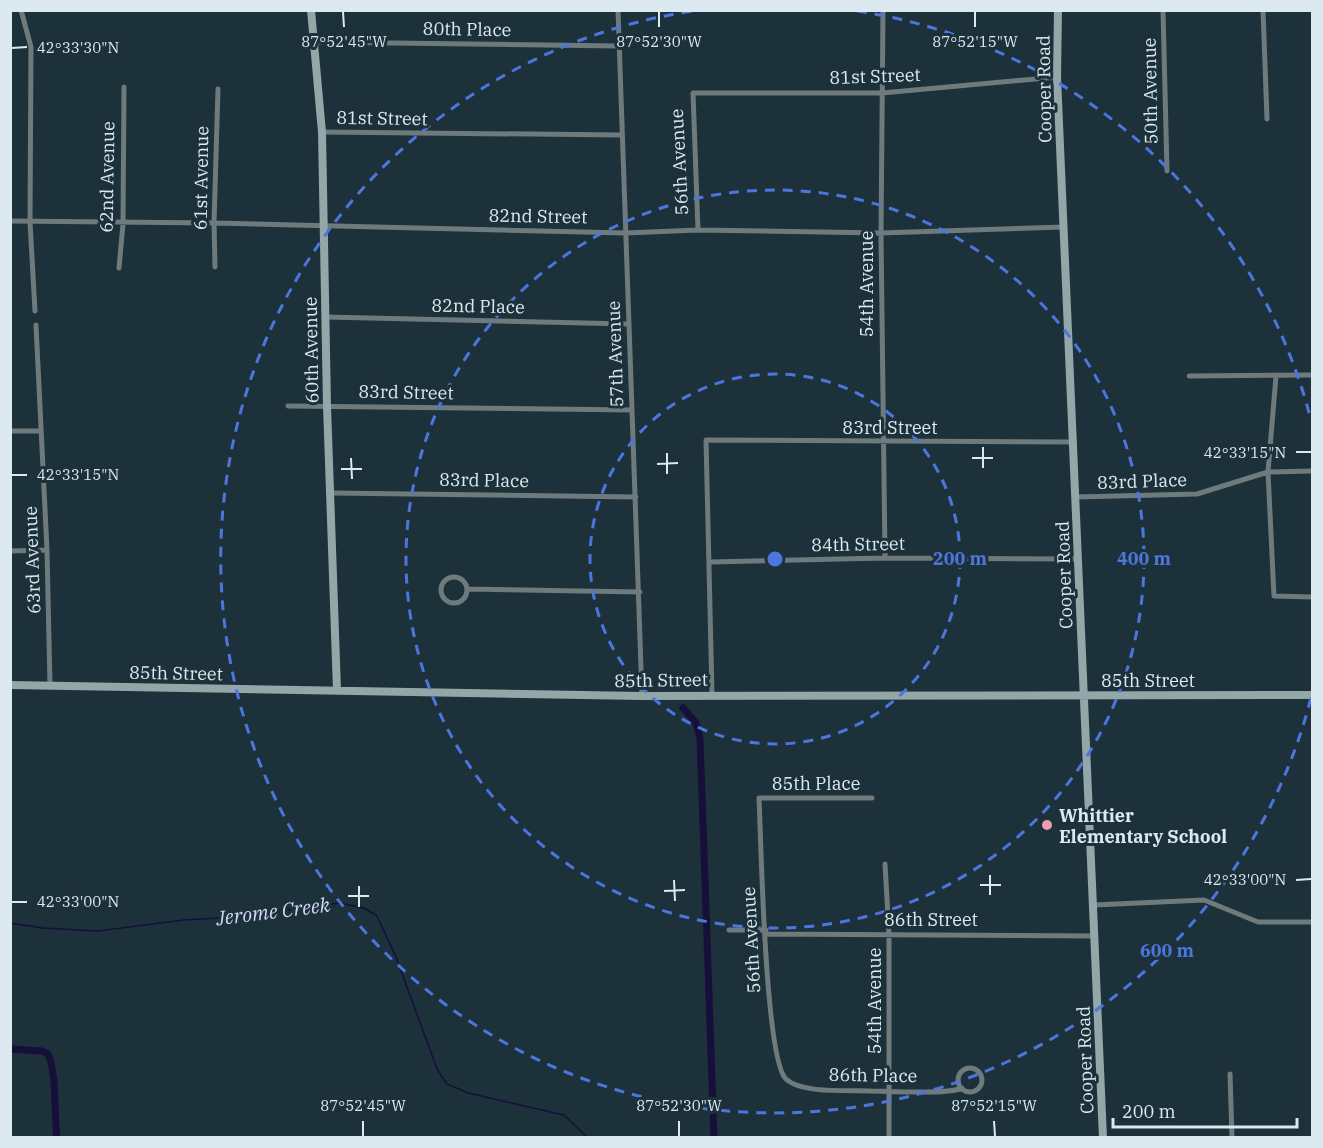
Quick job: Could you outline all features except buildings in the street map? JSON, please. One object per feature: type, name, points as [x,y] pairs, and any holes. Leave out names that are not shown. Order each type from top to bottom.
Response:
[{"type":"street","points":[[21,10],[31,47],[30,222],[35,311]]},
{"type":"street","name":"60th Avenue","points":[[311,10],[322,132],[327,406],[332,494],[337,690]]},
{"type":"street","name":"57th Avenue","points":[[618,10],[642,696]]},
{"type":"street","name":"54th Avenue","points":[[882,10],[882,442],[885,558]]},
{"type":"street","name":"Cooper Road","points":[[1058,10],[1058,77],[1064,228],[1103,1137]]},
{"type":"street","name":"50th Avenue","points":[[1164,10],[1167,171]]},
{"type":"street","points":[[1263,10],[1267,119]]},
{"type":"street","name":"80th Place","points":[[314,42],[619,46]]},
{"type":"street","name":"81st Street","points":[[693,93],[882,93],[1058,77]]},
{"type":"street","name":"62nd Avenue","points":[[119,268],[123,224],[124,87]]},
{"type":"street","name":"61st Avenue","points":[[215,267],[218,89]]},
{"type":"street","name":"56th Avenue","points":[[693,93],[698,231]]},
{"type":"street","name":"81st Street","points":[[322,132],[622,135]]},
{"type":"street","name":"82nd Street","points":[[10,221],[123,224],[214,223],[626,234],[698,231],[881,233],[1064,228]]},
{"type":"street","name":"82nd Place","points":[[326,317],[629,324]]},
{"type":"street","name":"63rd Avenue","points":[[36,325],[47,550],[50,686]]},
{"type":"street","points":[[1189,376],[1312,375]]},
{"type":"street","points":[[1276,376],[1268,471],[1274,596],[1312,597]]},
{"type":"street","name":"83rd Street","points":[[288,406],[632,410]]},
{"type":"street","points":[[10,431],[40,431]]},
{"type":"street","name":"83rd Street","points":[[711,562],[706,440],[1074,442]]},
{"type":"street","name":"83rd Place","points":[[1076,497],[1197,494],[1268,471],[1312,471]]},
{"type":"street","name":"83rd Place","points":[[332,494],[636,497]]},
{"type":"street","points":[[10,551],[47,550]]},
{"type":"street","name":"84th Street","points":[[711,562],[885,558],[1078,559]]},
{"type":"street","points":[[711,562],[712,694]]},
{"type":"street","points":[[454,577],[461,579],[467,589],[464,597],[457,602],[448,601],[441,591],[443,583],[454,577]]},
{"type":"street","points":[[467,589],[640,592]]},
{"type":"street","name":"85th Street","points":[[10,685],[642,696],[712,694],[1312,695]]},
{"type":"street","name":"56th Avenue","points":[[759,798],[768,989],[776,1056],[785,1078]]},
{"type":"street","name":"85th Place","points":[[759,798],[872,798]]},
{"type":"street","name":"54th Avenue","points":[[885,864],[890,934],[889,1137]]},
{"type":"street","points":[[1094,905],[1204,900],[1258,922],[1312,922]]},
{"type":"street","name":"86th Street","points":[[729,930],[1096,936]]},
{"type":"street","name":"86th Place","points":[[785,1078],[800,1088],[889,1091],[962,1088],[969,1092],[976,1090],[982,1081],[980,1074],[970,1068],[963,1071],[959,1081],[962,1088]]},
{"type":"street","points":[[1230,1074],[1232,1137]]},
{"type":"waterway","points":[[683,708],[696,723],[700,738],[714,1138]]},
{"type":"waterway","name":"Jerome Creek","points":[[10,923],[43,928],[98,931],[184,920],[238,917],[340,903],[364,908],[377,916],[396,957],[437,1069],[447,1084],[468,1093],[564,1115],[588,1138]]},
{"type":"waterway","points":[[10,1049],[42,1051],[48,1054],[54,1083],[57,1138]]},
{"type":"place","name":"Whittier Elementary School","points":[[1047,825]]}]
